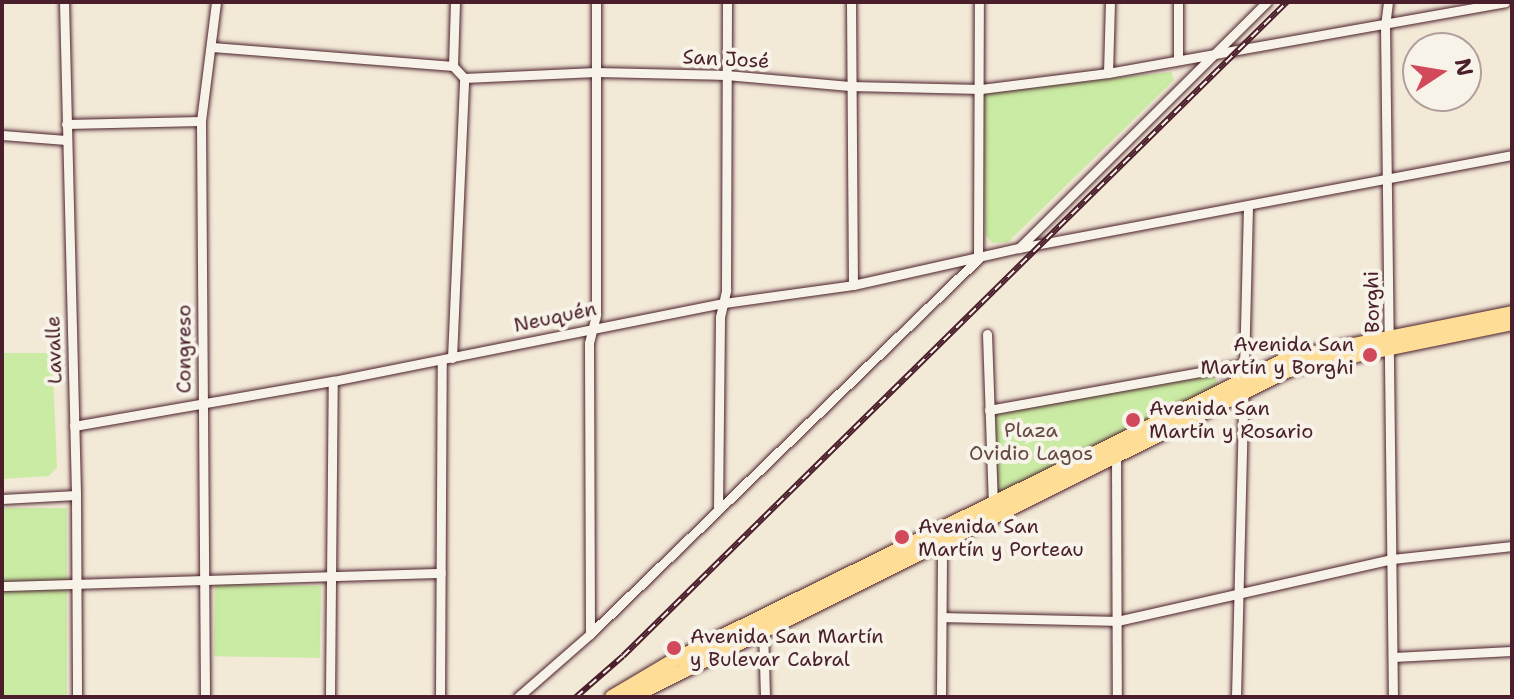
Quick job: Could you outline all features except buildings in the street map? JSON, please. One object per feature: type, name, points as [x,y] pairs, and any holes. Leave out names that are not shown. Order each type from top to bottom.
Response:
[{"type":"main road","points":[[940,535],[993,503],[1113,449],[1216,393],[1303,364],[1512,313]]},
{"type":"main road","points":[[1391,341],[1512,323]]},
{"type":"main road","points":[[612,697],[644,675],[760,624],[1243,386]]},
{"type":"main road","points":[[631,697],[760,624]]},
{"type":"street","name":"Lavalle","points":[[64,2],[78,582],[77,697]]},
{"type":"street","name":"Congreso","points":[[205,697],[201,121],[216,2]]},
{"type":"street","points":[[453,66],[455,2]]},
{"type":"street","points":[[590,634],[589,343],[593,327],[596,2]]},
{"type":"street","points":[[718,509],[727,2]]},
{"type":"street","points":[[851,2],[853,285]]},
{"type":"street","points":[[518,697],[590,634],[978,259],[979,2]]},
{"type":"street","points":[[1108,73],[1110,2]]},
{"type":"street","points":[[1178,2],[1178,60]]},
{"type":"street","points":[[1019,248],[1267,2]]},
{"type":"street","name":"Borghi","points":[[1388,2],[1385,25],[1393,697]]},
{"type":"street","name":"San José","points":[[464,78],[596,72],[726,75],[850,86],[981,89],[1108,73],[1505,2]]},
{"type":"street","points":[[212,47],[453,66],[464,78],[447,359],[440,697]]},
{"type":"street","points":[[66,124],[201,121]]},
{"type":"street","points":[[2,135],[66,140]]},
{"type":"street","name":"Neuquén","points":[[74,426],[333,381],[724,303],[853,285],[1019,248],[1512,155]]},
{"type":"street","points":[[1236,697],[1248,205]]},
{"type":"street","points":[[987,334],[993,503]]},
{"type":"street","points":[[989,410],[1244,364]]},
{"type":"street","points":[[1209,371],[1220,385],[1216,393]]},
{"type":"street","points":[[330,697],[333,381]]},
{"type":"street","points":[[1113,449],[1117,697]]},
{"type":"street","points":[[2,499],[76,495]]},
{"type":"street","points":[[940,535],[943,617],[941,697]]},
{"type":"street","points":[[943,617],[1117,621],[1392,559],[1512,546]]},
{"type":"street","points":[[2,586],[441,573]]},
{"type":"street","points":[[760,624],[765,697]]},
{"type":"street","points":[[1393,657],[1512,651]]},
{"type":"green space","points":[[1171,72],[1174,80],[1008,242],[992,243],[985,234],[983,92]]},
{"type":"green space","points":[[2,353],[52,353],[57,467],[49,476],[2,479]]},
{"type":"green space","name":"Plaza Ovidio Lagos","points":[[1209,371],[1220,385],[993,503],[989,410]]},
{"type":"green space","points":[[2,508],[67,508],[67,697],[2,697]]},
{"type":"green space","points":[[215,584],[321,586],[320,658],[214,656]]},
{"type":"railway","points":[[576,697],[623,656],[1287,2]]},
{"type":"place","name":"Avenida San Martín y Borghi","points":[[1370,355]]},
{"type":"place","name":"Avenida San Martín y Rosario","points":[[1133,420]]},
{"type":"place","name":"Avenida San Martín y Porteau","points":[[902,537]]},
{"type":"place","name":"Avenida San Martín y Bulevar Cabral","points":[[674,648]]}]
